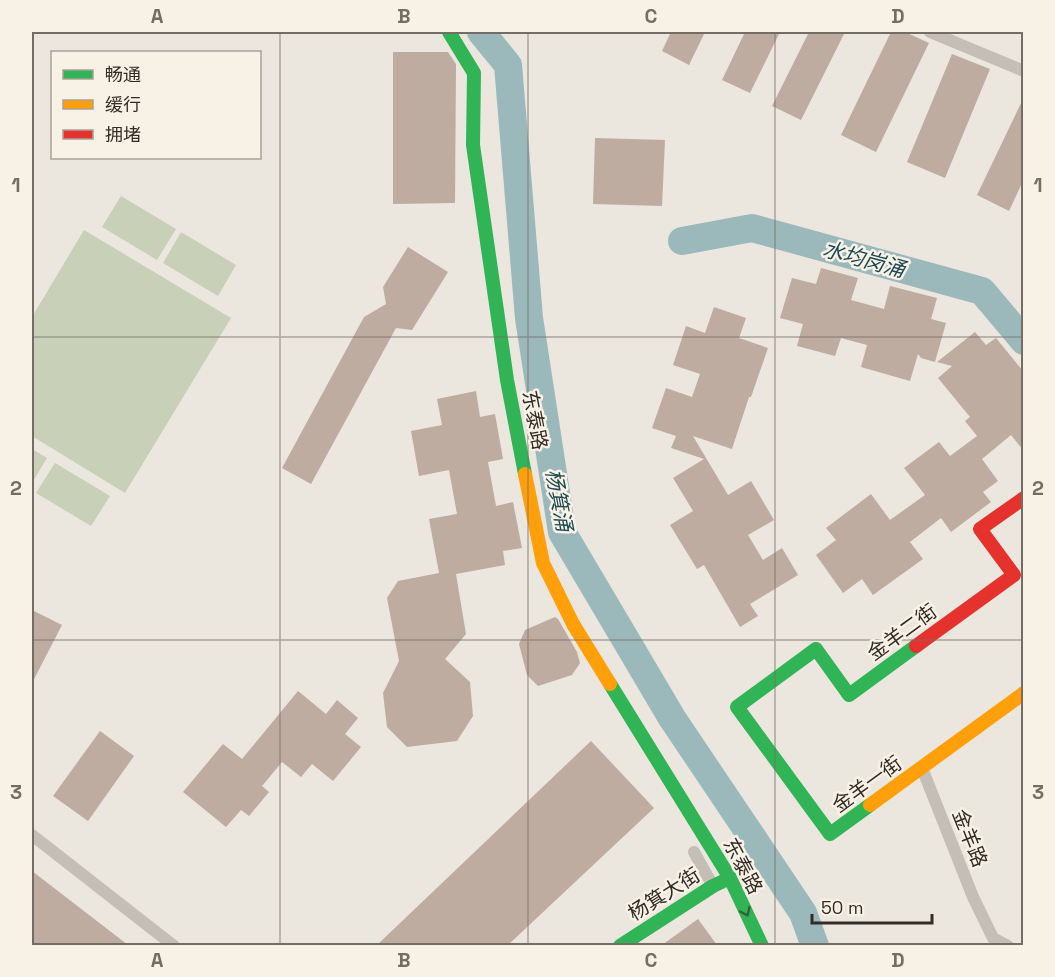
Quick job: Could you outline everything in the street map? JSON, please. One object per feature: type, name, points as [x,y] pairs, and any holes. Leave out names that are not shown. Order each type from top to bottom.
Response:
[{"type":"street","name":"东泰路","points":[[449,32],[474,73],[473,145],[507,380],[543,563],[573,624],[730,878],[762,945]]},
{"type":"street","points":[[930,32],[1023,71]]},
{"type":"street","name":"金羊二街","points":[[737,707],[816,649],[849,695],[869,681],[1014,575],[980,529],[1023,498]]},
{"type":"street","name":"金羊一街","points":[[737,707],[830,834],[1023,693]]},
{"type":"street","name":"金羊路","points":[[922,768],[973,897],[993,938],[1008,945]]},
{"type":"street","points":[[32,836],[174,945]]},
{"type":"street","points":[[694,852],[713,886]]},
{"type":"street","name":"杨箕大街","points":[[620,945],[713,886],[730,878]]},
{"type":"green space","points":[[121,196],[176,229],[157,260],[102,227]]},
{"type":"green space","points":[[84,230],[231,318],[125,493],[32,436],[32,317]]},
{"type":"green space","points":[[181,232],[236,265],[218,296],[163,263]]},
{"type":"green space","points":[[32,449],[47,458],[32,483]]},
{"type":"green space","points":[[55,463],[110,496],[91,526],[36,493]]},
{"type":"building","points":[[671,32],[705,32],[689,65],[662,51]]},
{"type":"building","points":[[745,32],[780,32],[750,93],[722,80]]},
{"type":"building","points":[[809,32],[845,32],[801,120],[772,106]]},
{"type":"building","points":[[891,32],[905,32],[929,43],[876,152],[841,135]]},
{"type":"building","points":[[393,52],[448,52],[456,64],[455,203],[393,204]]},
{"type":"building","points":[[952,54],[990,69],[945,178],[907,162]]},
{"type":"building","points":[[1023,99],[1023,181],[1009,211],[977,195]]},
{"type":"building","points":[[595,138],[665,140],[662,206],[593,204]]},
{"type":"building","points":[[408,247],[448,272],[412,330],[396,328],[311,484],[282,468],[364,317],[386,304],[383,287]]},
{"type":"building","points":[[821,268],[858,278],[851,300],[884,309],[890,286],[937,298],[931,319],[946,323],[935,362],[921,358],[918,354],[910,381],[861,367],[867,345],[841,338],[835,356],[797,346],[803,324],[780,318],[792,278],[816,284]]},
{"type":"building","points":[[714,307],[746,318],[739,338],[768,348],[732,449],[693,436],[728,495],[751,481],[774,520],[748,535],[763,560],[782,548],[798,575],[750,604],[758,616],[740,627],[704,565],[697,569],[670,525],[693,511],[673,478],[704,459],[671,448],[676,436],[652,428],[666,388],[692,397],[700,374],[673,365],[686,326],[705,333]]},
{"type":"building","points":[[975,332],[986,345],[996,338],[1023,371],[1023,450],[1011,435],[982,459],[998,481],[983,492],[991,502],[951,532],[941,518],[910,542],[923,559],[873,595],[862,579],[843,593],[816,555],[836,540],[826,528],[871,494],[890,520],[925,495],[904,468],[939,442],[950,456],[977,436],[965,421],[970,417],[938,378],[952,366],[937,362]]},
{"type":"building","points":[[476,391],[480,417],[495,414],[503,459],[488,462],[496,506],[513,502],[522,548],[503,551],[505,565],[456,574],[466,634],[445,659],[470,682],[473,716],[457,741],[407,747],[387,727],[383,693],[399,661],[387,598],[398,581],[439,573],[429,519],[457,514],[449,470],[419,476],[411,431],[442,425],[437,399]]},
{"type":"building","points":[[32,610],[62,625],[32,683]]},
{"type":"building","points":[[555,617],[577,652],[580,663],[572,675],[538,686],[527,675],[519,644],[525,630]]},
{"type":"building","points":[[298,691],[326,714],[337,700],[358,718],[345,734],[361,747],[333,781],[312,764],[301,777],[282,762],[262,786],[269,792],[249,816],[241,810],[226,827],[183,792],[223,744],[242,759]]},
{"type":"building","points":[[100,731],[134,756],[88,821],[53,796]]},
{"type":"building","points":[[591,741],[654,808],[508,945],[377,945]]},
{"type":"building","points":[[32,871],[128,945],[32,945]]},
{"type":"building","points":[[698,919],[717,945],[662,945]]},
{"type":"waterway","name":"杨箕涌","points":[[481,32],[508,65],[529,318],[562,532],[672,718],[803,913],[815,946]]},
{"type":"waterway","name":"水均岗涌","points":[[682,241],[752,228],[982,291],[1024,341]]},
{"type":"traffic: fast","points":[[449,32],[474,73],[473,145],[507,380],[525,474]]},
{"type":"traffic: fast","points":[[870,805],[830,834],[737,707],[816,649],[849,695],[916,646]]},
{"type":"traffic: fast","points":[[610,684],[730,878],[762,946]]},
{"type":"traffic: fast","points":[[620,946],[713,886],[730,878]]},
{"type":"traffic: slow","points":[[525,474],[543,563],[573,624],[610,684]]},
{"type":"traffic: slow","points":[[870,805],[1024,693]]},
{"type":"traffic: jam","points":[[916,646],[1014,575],[980,529],[1024,498]]}]
